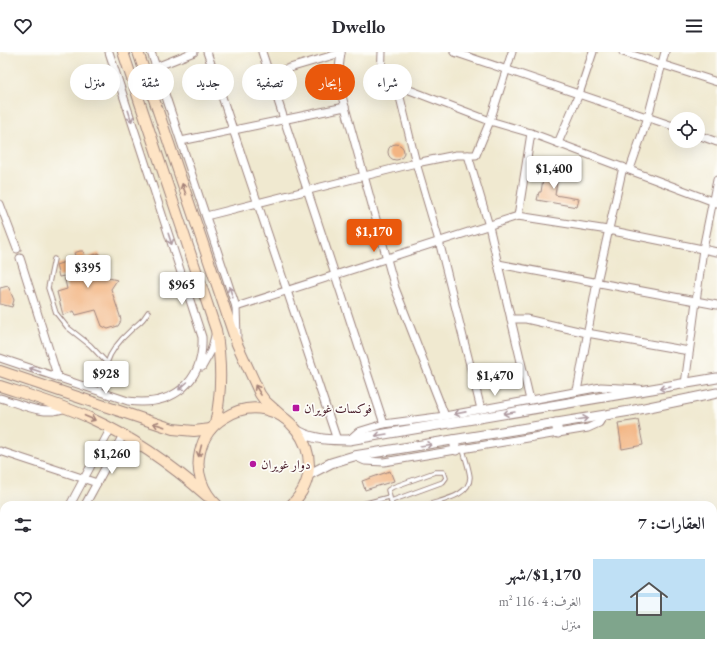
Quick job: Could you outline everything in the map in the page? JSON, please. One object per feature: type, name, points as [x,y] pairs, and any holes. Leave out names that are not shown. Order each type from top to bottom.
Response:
[{"type":"main road","points":[[122,52],[216,330],[222,377],[221,395],[213,427],[201,448],[199,469],[205,490],[213,501]]},
{"type":"main road","points":[[138,52],[237,344],[260,394],[265,401],[298,431],[308,452],[308,475],[305,487],[296,501]]},
{"type":"main road","points":[[0,370],[162,426],[184,431],[213,427],[226,416],[245,409],[266,410],[284,418]]},
{"type":"main road","points":[[0,386],[65,408],[111,428],[155,457],[212,501]]},
{"type":"street","points":[[109,52],[202,337],[202,357],[197,372]]},
{"type":"street","points":[[151,52],[155,64]]},
{"type":"street","points":[[164,64],[194,52]]},
{"type":"street","points":[[207,52],[337,440]]},
{"type":"street","points":[[262,52],[266,64]]},
{"type":"street","points":[[382,52],[382,64]]},
{"type":"street","points":[[454,52],[669,124]]},
{"type":"street","points":[[206,216],[258,201],[416,162],[476,155],[490,121],[512,52]]},
{"type":"street","points":[[558,143],[579,94],[593,52]]},
{"type":"street","points":[[623,52],[717,82]]},
{"type":"street","points":[[630,169],[648,117],[665,52]]},
{"type":"street","points":[[297,64],[323,55],[341,53],[338,77],[395,288],[444,416]]},
{"type":"street","points":[[412,92],[490,121],[531,133],[623,166],[715,202]]},
{"type":"street","points":[[167,100],[236,307],[237,344]]},
{"type":"street","points":[[277,100],[384,424]]},
{"type":"street","points":[[400,100],[416,162],[439,241],[481,409]]},
{"type":"street","points":[[181,142],[345,107]]},
{"type":"street","points":[[518,216],[531,133]]},
{"type":"street","points":[[705,138],[717,142]]},
{"type":"street","points":[[468,155],[489,226],[530,400]]},
{"type":"street","points":[[577,391],[597,282],[623,166]]},
{"type":"street","points":[[685,384],[703,249],[715,202],[717,180]]},
{"type":"street","points":[[0,204],[17,249]]},
{"type":"street","points":[[236,307],[518,216],[608,230],[717,252]]},
{"type":"street","points":[[20,258],[58,378]]},
{"type":"street","points":[[498,264],[717,305]]},
{"type":"street","points":[[511,319],[526,318],[587,333],[689,350]]},
{"type":"street","points":[[0,358],[128,401],[150,402],[168,397],[176,392],[197,372],[211,351],[216,330]]},
{"type":"street","points":[[298,431],[314,438],[349,440],[717,378]]},
{"type":"street","points":[[349,440],[358,432],[384,424],[444,416],[577,391],[613,386],[650,390]]},
{"type":"street","points":[[308,475],[331,462],[354,456],[604,415],[717,393]]},
{"type":"street","points":[[0,398],[45,411],[58,411],[65,408]]},
{"type":"street","points":[[535,409],[538,426]]},
{"type":"street","points":[[354,456],[365,461],[384,462],[459,450],[594,427],[604,415]]},
{"type":"street","points":[[556,423],[558,433]]},
{"type":"street","points":[[72,501],[111,428]]},
{"type":"street","points":[[87,501],[123,435]]},
{"type":"street","points":[[454,440],[459,450]]},
{"type":"street","points":[[0,451],[97,483]]},
{"type":"lane","points":[[54,259],[48,288],[56,312],[67,327],[90,345],[107,363]]},
{"type":"lane","points":[[100,392],[111,352],[131,329],[142,323],[148,312]]},
{"type":"lane","points":[[439,501],[459,494],[468,484],[469,473],[459,450]]},
{"type":"lane","points":[[435,472],[442,472],[445,474],[446,480],[443,482],[391,501],[388,490],[393,487],[435,472]]},
{"type":"building","points":[[393,144],[399,144],[404,149],[402,158],[399,160],[393,160],[388,155],[388,149]]},
{"type":"building","points":[[545,167],[559,170],[555,195],[579,199],[577,207],[537,200],[539,192],[541,192]]},
{"type":"building","points":[[83,251],[86,258],[99,253],[109,278],[117,280],[111,289],[121,321],[118,326],[108,329],[102,326],[96,310],[76,315],[74,311],[63,315],[57,292],[67,289],[64,276],[59,277],[56,265],[76,258],[74,253]]},
{"type":"building","points":[[8,286],[14,300],[12,307],[0,304],[0,288]]},
{"type":"building","points":[[638,420],[643,445],[622,449],[618,423]]},
{"type":"building","points":[[390,471],[394,481],[365,490],[362,481]]},
{"type":"place","name":"فوكسات غويران","points":[[296,408]]},
{"type":"place","name":"دوار غويران","points":[[253,464]]}]
